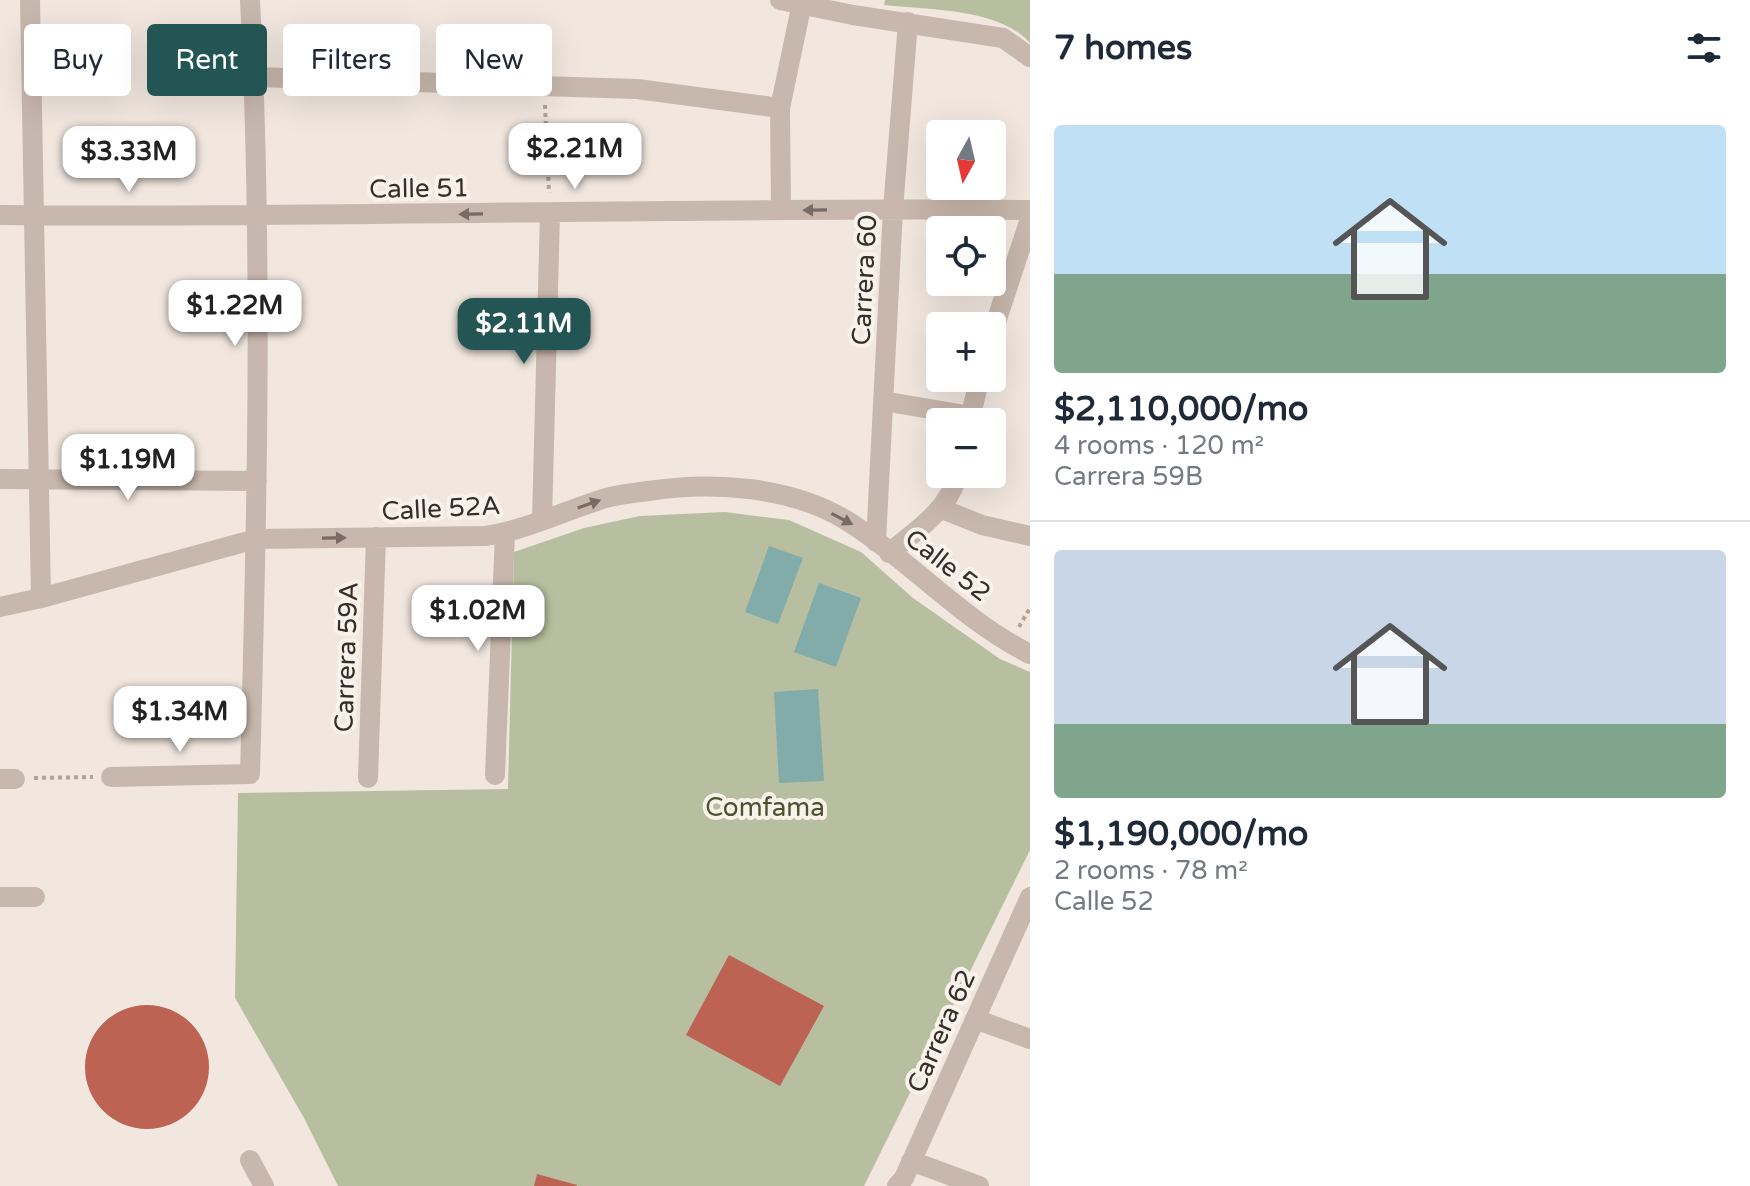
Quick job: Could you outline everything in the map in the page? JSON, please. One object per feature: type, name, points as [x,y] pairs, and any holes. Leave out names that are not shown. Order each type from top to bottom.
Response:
[{"type":"street","points":[[0,621],[41,598],[30,0]]},
{"type":"street","points":[[250,0],[251,24]]},
{"type":"street","points":[[780,0],[853,15],[1003,38],[1030,57]]},
{"type":"street","points":[[781,210],[780,108],[802,3]]},
{"type":"street","name":"Carrera 60","points":[[883,547],[883,401],[893,209],[908,22]]},
{"type":"street","points":[[267,77],[436,83]]},
{"type":"street","points":[[552,87],[637,89],[780,108]]},
{"type":"street","points":[[111,777],[250,774],[257,481],[258,216],[255,96]]},
{"type":"street","name":"Calle 51","points":[[0,215],[1030,210]]},
{"type":"street","points":[[542,520],[550,213]]},
{"type":"street","points":[[999,312],[1030,219]]},
{"type":"street","points":[[883,401],[926,410]]},
{"type":"street","points":[[0,479],[257,481]]},
{"type":"street","name":"Calle 52A","points":[[0,607],[256,539],[485,536],[505,533],[609,497],[678,488],[731,487],[770,493],[814,505],[847,521],[883,547]]},
{"type":"street","points":[[883,547],[942,509],[953,488]]},
{"type":"street","points":[[942,509],[982,525],[1030,536]]},
{"type":"street","points":[[495,775],[505,533]]},
{"type":"street","name":"Carrera 59A","points":[[368,778],[376,537]]},
{"type":"street","name":"Calle 52","points":[[883,547],[964,612],[1030,654]]},
{"type":"street","points":[[0,897],[35,897]]},
{"type":"street","name":"Carrera 62","points":[[897,1186],[1030,897]]},
{"type":"street","points":[[975,1019],[1030,1039]]},
{"type":"street","points":[[250,1160],[264,1186]]},
{"type":"street","points":[[911,1161],[979,1186]]},
{"type":"path","points":[[544,96],[550,213]]},
{"type":"path","points":[[8,779],[111,777]]},
{"type":"green space","points":[[885,0],[1030,0],[1030,43],[1017,32],[982,17],[884,5]]},
{"type":"green space","name":"Comfama","points":[[725,512],[789,520],[861,552],[913,598],[1000,659],[1030,672],[1030,850],[864,1186],[338,1186],[304,1118],[235,998],[238,793],[508,789],[514,552],[584,528],[640,516]]},
{"type":"water","points":[[769,546],[803,558],[778,624],[745,612]]},
{"type":"water","points":[[819,583],[861,598],[836,667],[794,652]]},
{"type":"water","points":[[818,689],[824,781],[779,783],[774,692]]},
{"type":"building","points":[[729,955],[824,1006],[780,1086],[686,1035]]},
{"type":"building","points":[[147,1005],[171,1009],[191,1023],[205,1043],[209,1067],[205,1091],[191,1111],[171,1125],[147,1129],[123,1125],[103,1111],[89,1091],[85,1067],[89,1043],[103,1023],[123,1009]]},
{"type":"building","points":[[537,1174],[577,1185],[577,1186],[534,1186]]}]
